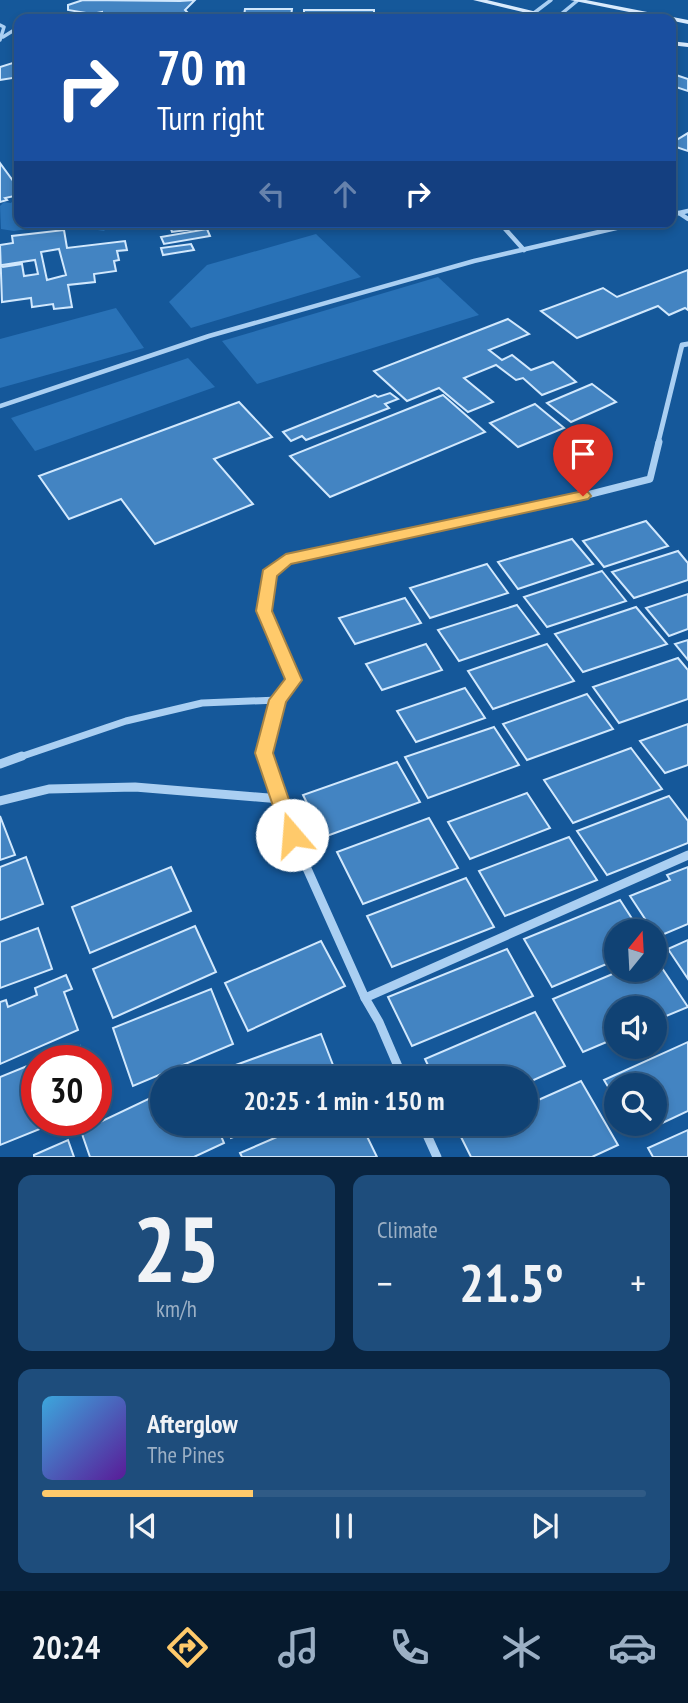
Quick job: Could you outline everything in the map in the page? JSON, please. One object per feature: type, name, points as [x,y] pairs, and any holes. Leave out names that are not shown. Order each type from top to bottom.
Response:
[{"type":"main road","points":[[477,0],[539,14]]},
{"type":"main road","points":[[576,0],[645,14]]},
{"type":"street","points":[[398,1066],[292,835],[264,753],[278,700],[294,680],[264,611],[269,574],[286,559],[583,496],[650,479],[682,345],[688,344]]},
{"type":"street","points":[[0,764],[126,721],[202,703],[278,700]]},
{"type":"street","points":[[0,801],[49,789],[135,787],[280,799]]},
{"type":"street","points":[[365,998],[688,855]]},
{"type":"street","points":[[427,1136],[437,1157]]},
{"type":"lane","points":[[535,13],[551,0]]},
{"type":"lane","points":[[563,14],[576,0]]},
{"type":"lane","points":[[0,25],[4,27],[1,38]]},
{"type":"lane","points":[[676,214],[688,211]]},
{"type":"lane","points":[[679,213],[688,219]]},
{"type":"lane","points":[[504,228],[524,250]]},
{"type":"lane","points":[[0,405],[209,335],[474,261],[617,228]]},
{"type":"shaded area","points":[[14,199],[14,228],[33,228],[14,231],[1,229],[0,206],[4,202],[11,203]]},
{"type":"shaded area","points":[[85,228],[107,228],[104,231]]},
{"type":"shaded area","points":[[316,234],[361,277],[191,328],[169,302],[207,265]]},
{"type":"shaded area","points":[[438,277],[479,315],[257,384],[222,341]]},
{"type":"shaded area","points":[[116,308],[144,348],[0,388],[0,339]]},
{"type":"shaded area","points":[[188,358],[215,387],[35,451],[11,418]]},
{"type":"building","points":[[83,0],[195,0],[185,10],[189,14],[92,14],[68,10],[68,5]]},
{"type":"building","points":[[245,9],[292,9],[291,14],[244,14]]},
{"type":"building","points":[[304,10],[374,10],[374,14],[304,14]]},
{"type":"building","points":[[14,63],[14,78],[0,80],[0,67]]},
{"type":"building","points":[[676,75],[688,79],[688,91],[676,87]]},
{"type":"building","points":[[688,133],[688,151],[676,147],[676,140]]},
{"type":"building","points":[[0,163],[14,182],[14,196],[0,202]]},
{"type":"building","points":[[171,228],[203,228],[172,232]]},
{"type":"building","points":[[207,229],[210,236],[164,244],[161,237]]},
{"type":"building","points":[[64,230],[67,248],[125,241],[127,250],[117,251],[119,260],[114,261],[116,271],[94,274],[95,282],[68,285],[72,307],[54,309],[53,304],[32,307],[31,298],[2,302],[0,245],[13,243],[12,236]],"holes":[[[59,249],[66,275],[47,280],[41,252]],[[35,260],[38,274],[24,276],[22,264],[2,265]]]},
{"type":"building","points":[[191,244],[194,250],[163,255],[161,248]]},
{"type":"building","points":[[688,270],[688,310],[685,308],[669,315],[658,306],[577,338],[541,311],[603,288],[617,297]]},
{"type":"building","points":[[508,319],[529,334],[489,350],[502,360],[512,355],[531,370],[553,362],[576,382],[542,395],[523,378],[516,380],[496,365],[464,378],[493,402],[468,412],[439,388],[407,401],[374,371]]},
{"type":"building","points":[[592,384],[616,402],[571,422],[547,403]]},
{"type":"building","points":[[390,393],[398,399],[385,404],[389,408],[306,440],[302,436],[291,441],[283,432],[375,395],[378,397]]},
{"type":"building","points":[[443,395],[485,432],[330,497],[290,456]]},
{"type":"building","points":[[239,402],[272,437],[214,459],[253,504],[155,544],[121,499],[69,519],[39,476]]},
{"type":"building","points":[[535,404],[564,428],[518,447],[490,423]]},
{"type":"building","points":[[646,521],[668,546],[604,567],[583,541]]},
{"type":"building","points":[[572,539],[593,564],[518,589],[498,562]]},
{"type":"building","points":[[678,551],[688,563],[688,580],[634,598],[612,572]]},
{"type":"building","points":[[487,564],[508,593],[430,618],[410,588]]},
{"type":"building","points":[[602,571],[626,601],[547,627],[524,597]]},
{"type":"building","points":[[688,594],[688,629],[669,636],[646,608]]},
{"type":"building","points":[[405,598],[421,623],[355,644],[339,618]]},
{"type":"building","points":[[517,605],[539,634],[459,661],[438,630]]},
{"type":"building","points":[[636,607],[667,644],[583,672],[555,634]]},
{"type":"building","points":[[688,640],[688,660],[675,644]]},
{"type":"building","points":[[426,644],[442,670],[382,690],[366,664]]},
{"type":"building","points":[[547,644],[574,681],[493,709],[468,671]]},
{"type":"building","points":[[678,658],[688,670],[688,699],[619,723],[593,687]]},
{"type":"building","points":[[465,688],[485,718],[416,742],[397,711]]},
{"type":"building","points":[[587,694],[613,729],[527,760],[503,724]]},
{"type":"building","points":[[688,724],[688,765],[665,773],[640,741]]},
{"type":"building","points":[[494,727],[519,765],[428,798],[405,757]]},
{"type":"building","points":[[631,748],[662,789],[573,823],[544,780]]},
{"type":"building","points":[[397,762],[420,802],[324,837],[303,795]]},
{"type":"building","points":[[527,793],[550,828],[470,859],[448,822]]},
{"type":"building","points":[[669,796],[688,821],[688,843],[607,875],[577,831]]},
{"type":"building","points":[[0,816],[15,855],[0,860]]},
{"type":"building","points":[[429,818],[458,868],[363,904],[337,852]]},
{"type":"building","points":[[569,837],[597,880],[505,916],[479,871]]},
{"type":"building","points":[[26,857],[43,904],[0,920],[0,867]]},
{"type":"building","points":[[171,867],[191,911],[90,953],[72,907]]},
{"type":"building","points":[[688,867],[688,924],[667,933],[667,919],[645,919],[630,896],[670,880],[667,875]]},
{"type":"building","points":[[466,878],[494,927],[392,967],[367,916]]},
{"type":"building","points":[[620,900],[632,919],[604,919],[604,965],[552,987],[524,939]]},
{"type":"building","points":[[195,926],[216,972],[113,1018],[93,969]]},
{"type":"building","points":[[38,928],[52,969],[0,988],[0,942]]},
{"type":"building","points":[[688,940],[688,979],[668,949]]},
{"type":"building","points":[[321,941],[345,986],[248,1031],[225,983]]},
{"type":"building","points":[[507,949],[533,996],[412,1046],[388,997]]},
{"type":"building","points":[[66,975],[72,989],[64,992],[78,1030],[44,1045],[21,1045],[21,1055],[0,1064],[0,1002],[6,1000],[8,1007],[37,995],[35,988]]},
{"type":"building","points":[[667,976],[688,1007],[667,1016],[667,996],[604,996],[604,1043],[583,1052],[553,999],[604,978],[604,982],[667,982]]},
{"type":"building","points":[[211,989],[233,1044],[181,1066],[150,1066],[150,1079],[133,1086],[113,1028]]},
{"type":"building","points":[[535,1012],[565,1066],[538,1078],[538,1066],[428,1066],[425,1059]]},
{"type":"building","points":[[321,1034],[333,1066],[233,1066]]},
{"type":"building","points":[[688,1042],[688,1111],[667,1121],[667,1073],[619,1073],[650,1059],[667,1059],[667,1052]]},
{"type":"building","points":[[21,1068],[22,1136],[0,1145],[0,1077]]},
{"type":"building","points":[[581,1081],[604,1121],[604,1136],[613,1136],[618,1145],[592,1157],[471,1157],[460,1136],[538,1136],[538,1100]]},
{"type":"building","points":[[150,1098],[150,1136],[221,1136],[224,1143],[194,1157],[90,1157],[83,1136],[112,1136],[112,1116]]},
{"type":"building","points":[[688,1130],[688,1157],[653,1157],[648,1148]]},
{"type":"building","points":[[279,1136],[367,1136],[377,1157],[242,1157],[240,1153]]},
{"type":"building","points":[[68,1140],[74,1157],[34,1157],[34,1155]]},
{"type":"route","points":[[292,835],[264,753],[278,700],[294,680],[264,611],[269,574],[286,559],[583,496]]}]
